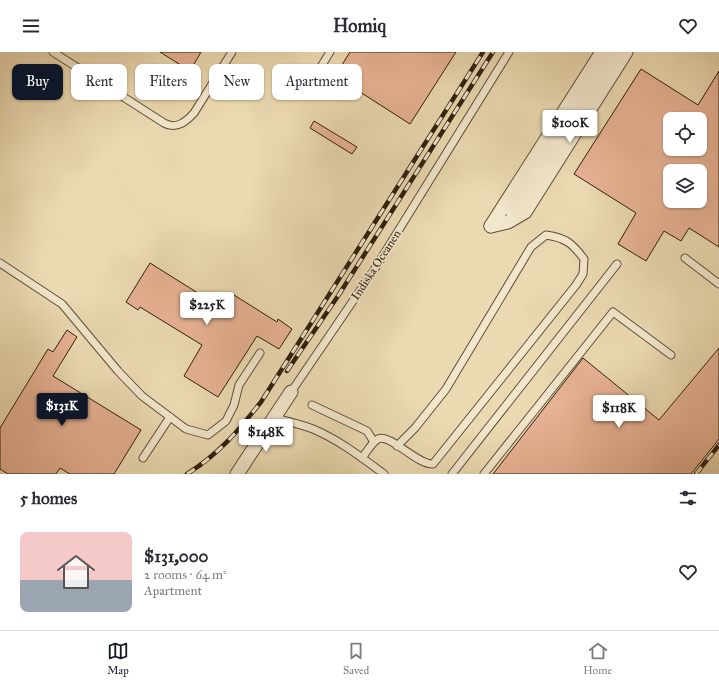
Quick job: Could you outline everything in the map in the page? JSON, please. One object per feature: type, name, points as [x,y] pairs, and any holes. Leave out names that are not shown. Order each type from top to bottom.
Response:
[{"type":"street","points":[[602,52],[491,226],[508,222],[525,212],[626,52]]},
{"type":"street","points":[[508,222],[612,52]]},
{"type":"street","name":"Indiska Oceanen","points":[[237,474],[291,392]]},
{"type":"lane","points":[[52,52],[168,126],[175,126],[187,121],[194,113],[232,52]]},
{"type":"lane","points":[[323,64],[330,52]]},
{"type":"lane","name":"Indiska Oceanen","points":[[291,392],[374,270],[509,52]]},
{"type":"lane","points":[[362,458],[374,442],[380,438],[386,438],[397,446],[427,465],[433,464],[576,285],[583,274],[584,259],[572,244],[560,237],[546,235],[531,247],[446,389],[415,428],[397,446]]},
{"type":"lane","points":[[685,258],[719,284]]},
{"type":"lane","points":[[0,263],[62,304],[118,371],[142,396],[186,429],[208,435],[226,421],[234,405],[239,385],[260,353]]},
{"type":"lane","points":[[452,474],[617,264]]},
{"type":"lane","points":[[484,474],[613,312],[671,355]]},
{"type":"lane","points":[[312,405],[367,431],[374,442]]},
{"type":"lane","points":[[143,458],[170,417]]},
{"type":"lane","points":[[274,418],[312,429],[349,449],[384,474]]},
{"type":"building","points":[[160,52],[201,52],[194,64],[179,64]]},
{"type":"building","points":[[350,52],[456,52],[410,124],[362,93],[362,64],[342,64]]},
{"type":"building","points":[[641,69],[698,105],[719,71],[719,247],[689,228],[681,241],[664,231],[646,261],[618,244],[636,213],[574,174]]},
{"type":"building","points":[[314,121],[357,147],[352,154],[310,128]]},
{"type":"building","points":[[150,263],[225,310],[234,295],[277,322],[278,319],[292,329],[279,349],[257,336],[218,397],[184,376],[202,345],[140,307],[138,310],[126,302]]},
{"type":"building","points":[[67,330],[77,337],[53,376],[141,430],[114,474],[70,474],[60,468],[56,474],[8,474],[0,469],[0,428],[48,349],[53,352]]},
{"type":"building","points":[[719,348],[719,439],[691,474],[493,474],[583,358],[659,420]]},
{"type":"railway","points":[[187,474],[219,450],[261,402],[483,52]]},
{"type":"railway","points":[[287,371],[338,296],[493,52]]},
{"type":"railway","points":[[696,474],[719,445]]}]
